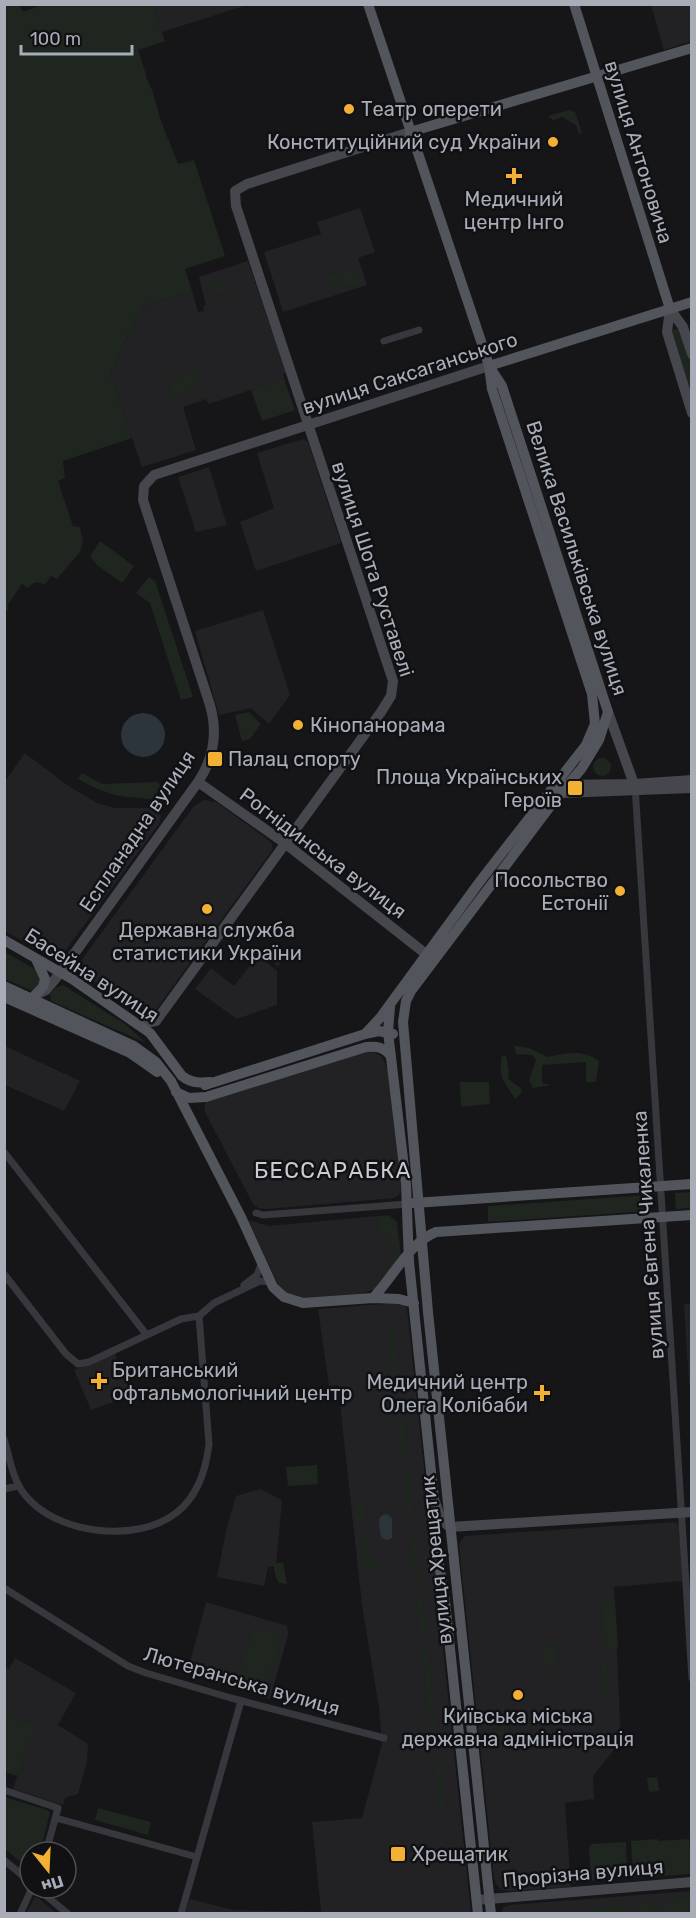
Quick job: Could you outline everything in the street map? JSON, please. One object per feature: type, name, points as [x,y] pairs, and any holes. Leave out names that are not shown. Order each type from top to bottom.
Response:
[{"type":"main road","name":"Велика Васильківська вулиця","points":[[368,4],[489,366],[492,389],[592,694],[595,724],[586,745],[557,790],[411,991],[404,1011],[403,1046],[420,1203]]},
{"type":"main road","name":"вулиця Антоновича","points":[[574,4],[670,309],[683,327],[692,354]]},
{"type":"main road","points":[[410,132],[692,48]]},
{"type":"main road","name":"вулиця Шота Руставелі","points":[[140,1025],[156,1021],[381,712],[393,690],[393,681],[236,206],[236,191],[247,184],[410,132]]},
{"type":"main road","name":"вулиця Саксаганського","points":[[144,486],[154,475],[692,302]]},
{"type":"main road","name":"вулиця Антоновича","points":[[670,309],[667,332],[692,414]]},
{"type":"main road","name":"Велика Васильківська вулиця","points":[[489,366],[502,386],[608,712],[599,740],[569,784]]},
{"type":"main road","name":"Еспланадна вулиця","points":[[30,995],[46,990],[61,972],[210,762],[214,741],[213,717],[143,500],[144,486]]},
{"type":"main road","points":[[608,712],[635,787]]},
{"type":"main road","points":[[557,790],[635,787],[692,780]]},
{"type":"main road","name":"Рогнідинська вулиця","points":[[198,782],[286,844],[426,954]]},
{"type":"main road","points":[[557,790],[569,784],[692,788]]},
{"type":"main road","name":"Велика Васильківська вулиця","points":[[366,1034],[426,954],[557,790]]},
{"type":"main road","name":"Басейна вулиця","points":[[4,940],[61,972],[140,1025],[156,1040],[188,1081],[210,1082]]},
{"type":"main road","points":[[30,995],[43,987],[45,979],[42,967],[35,957]]},
{"type":"main road","name":"Басейна вулиця","points":[[4,987],[30,995],[134,1046],[156,1062],[171,1081],[271,1282]]},
{"type":"main road","name":"Басейна вулиця","points":[[4,996],[130,1053],[151,1067],[177,1093]]},
{"type":"main road","name":"Велика Васильківська вулиця","points":[[393,998],[387,1032],[408,1204]]},
{"type":"main road","points":[[188,1114],[189,1098],[210,1082],[366,1034],[387,1032],[397,1037],[403,1046]]},
{"type":"main road","points":[[177,1093],[189,1098],[206,1097],[363,1048],[376,1046],[391,1056]]},
{"type":"main road","points":[[408,1204],[692,1184]]},
{"type":"main road","name":"вулиця Хрещатик","points":[[420,1203],[421,1242],[491,1914]]},
{"type":"main road","name":"вулиця Хрещатик","points":[[408,1204],[409,1253],[434,1500],[433,1520],[445,1601],[477,1914]]},
{"type":"main road","points":[[373,1298],[409,1253],[436,1233],[692,1215]]},
{"type":"main road","points":[[271,1282],[284,1297],[303,1303],[373,1298],[399,1299],[414,1303]]},
{"type":"main road","points":[[434,1500],[442,1521],[450,1527],[686,1512]]},
{"type":"main road","name":"Прорізна вулиця","points":[[477,1900],[692,1882]]},
{"type":"street","points":[[384,341],[419,330]]},
{"type":"street","name":"вулиця Євгена Чикаленка","points":[[635,787],[663,1217],[686,1512],[685,1576],[692,1678]]},
{"type":"street","points":[[4,1152],[146,1335]]},
{"type":"street","points":[[256,1213],[263,1215],[408,1204]]},
{"type":"street","points":[[233,1293],[257,1275],[262,1262]]},
{"type":"street","points":[[4,1274],[73,1362],[78,1364],[89,1362],[181,1319],[199,1316],[214,1303],[260,1281],[271,1282]]},
{"type":"street","points":[[4,1439],[18,1486],[27,1497],[41,1509],[77,1527],[112,1532],[141,1528],[154,1525],[177,1512],[199,1483],[207,1461],[209,1444],[199,1316]]},
{"type":"street","points":[[4,1489],[18,1486]]},
{"type":"street","name":"Лютеранська вулиця","points":[[4,1588],[128,1666],[163,1679],[241,1701],[384,1738]]},
{"type":"street","points":[[182,1914],[241,1701]]},
{"type":"street","points":[[4,1790],[55,1806],[58,1810],[50,1840]]},
{"type":"street","points":[[56,1818],[197,1857]]},
{"type":"street","points":[[4,1860],[18,1872]]},
{"type":"street","points":[[20,1914],[27,1900]]},
{"type":"street","points":[[52,1900],[68,1914]]},
{"type":"shaded area","points":[[5,4],[19,5],[23,12],[41,5],[153,5],[165,41],[138,50],[161,121],[178,164],[194,160],[225,256],[185,269],[192,291],[141,307],[110,374],[132,438],[63,461],[65,478],[58,481],[73,526],[80,527],[83,541],[80,552],[57,579],[51,576],[45,585],[36,582],[28,588],[22,584],[7,606],[9,608],[6,612],[4,611]]},
{"type":"shaded area","points":[[153,5],[244,5],[162,32]]},
{"type":"shaded area","points":[[651,5],[691,5],[691,41],[664,50]]},
{"type":"shaded area","points":[[570,110],[575,112],[582,133],[579,134],[576,125],[562,117],[553,120],[548,116]]},
{"type":"shaded area","points":[[360,208],[375,252],[358,258],[367,285],[283,312],[264,252],[321,234],[317,222]]},
{"type":"shaded area","points":[[248,261],[286,373],[283,374],[284,379],[209,404],[206,399],[183,407],[196,450],[142,467],[110,374],[141,307],[192,291],[198,312],[204,311],[203,306],[206,305],[199,277]]},
{"type":"shaded area","points":[[356,266],[361,281],[331,290],[327,276]]},
{"type":"shaded area","points":[[210,276],[233,287],[228,296],[205,285]]},
{"type":"shaded area","points":[[683,327],[691,354],[691,413],[667,332]]},
{"type":"shaded area","points":[[195,371],[200,388],[174,397],[168,380]]},
{"type":"shaded area","points":[[284,379],[295,410],[262,421],[251,390]]},
{"type":"shaded area","points":[[303,439],[308,442],[341,543],[256,571],[240,522],[274,508],[257,453]]},
{"type":"shaded area","points":[[209,467],[227,525],[196,532],[178,477]]},
{"type":"shaded area","points":[[100,541],[134,566],[122,583],[97,565],[90,556]]},
{"type":"shaded area","points":[[149,577],[155,581],[193,697],[181,700],[150,603],[136,593]]},
{"type":"shaded area","points":[[263,610],[290,695],[269,724],[251,708],[219,715],[195,631]]},
{"type":"shaded area","points":[[249,712],[261,724],[250,739],[242,741],[235,715]]},
{"type":"shaded area","points":[[143,713],[152,714],[159,719],[164,726],[164,744],[159,751],[152,756],[143,757],[134,756],[127,751],[122,744],[121,735],[122,726],[127,719],[134,714]]},
{"type":"shaded area","points":[[25,753],[67,785],[97,803],[115,808],[154,808],[161,816],[159,824],[65,951],[56,957],[46,955],[5,931],[5,781]]},
{"type":"shaded area","points":[[602,758],[608,761],[611,767],[608,773],[602,776],[596,773],[593,767],[596,761]]},
{"type":"shaded area","points":[[82,773],[102,784],[158,782],[160,786],[154,799],[123,796],[98,789],[78,779]]},
{"type":"shaded area","points":[[204,800],[216,802],[271,842],[273,849],[155,1011],[150,1015],[140,1015],[84,974],[80,969],[80,962],[194,806]]},
{"type":"shaded area","points":[[268,947],[283,959],[278,966],[263,954]]},
{"type":"shaded area","points":[[5,952],[40,972],[43,981],[32,991],[5,979]]},
{"type":"shaded area","points":[[258,955],[277,971],[277,1005],[237,1019],[195,989],[211,968],[234,986]]},
{"type":"shaded area","points":[[63,985],[125,1024],[146,1043],[51,1001],[50,994],[55,988]]},
{"type":"shaded area","points":[[5,1046],[80,1081],[64,1111],[5,1085]]},
{"type":"shaded area","points":[[514,1046],[529,1048],[548,1057],[580,1053],[593,1057],[599,1061],[596,1082],[586,1082],[586,1062],[542,1065],[542,1083],[551,1085],[533,1088],[529,1080],[536,1060],[532,1055],[516,1054]]},
{"type":"shaded area","points":[[372,1051],[382,1057],[388,1070],[401,1189],[399,1195],[394,1198],[258,1208],[253,1204],[204,1110],[206,1100]]},
{"type":"shaded area","points":[[502,1056],[506,1056],[508,1079],[521,1088],[522,1092],[515,1099],[501,1075]]},
{"type":"shaded area","points":[[460,1082],[489,1082],[490,1104],[461,1107]]},
{"type":"shaded area","points":[[691,1192],[691,1208],[676,1209],[675,1193]]},
{"type":"shaded area","points":[[648,1195],[649,1211],[488,1222],[488,1206]]},
{"type":"shaded area","points":[[389,1215],[397,1222],[401,1255],[375,1289],[358,1295],[305,1299],[287,1293],[278,1284],[248,1220],[269,1226]]},
{"type":"shaded area","points":[[378,1217],[389,1217],[396,1222],[398,1236],[396,1239],[398,1239],[400,1256],[384,1279],[383,1272],[391,1263],[390,1257],[395,1255],[396,1250],[394,1245],[389,1244],[387,1234],[379,1233]]},
{"type":"shaded area","points":[[691,1303],[692,1384],[689,1384],[684,1304]]},
{"type":"shaded area","points":[[404,1304],[407,1308],[471,1913],[185,1914],[190,1899],[233,1910],[321,1912],[312,1822],[362,1818],[382,1744],[379,1708],[362,1605],[338,1385],[329,1386],[318,1309]]},
{"type":"shaded area","points":[[388,1323],[393,1323],[399,1388],[394,1388]]},
{"type":"shaded area","points":[[115,1354],[132,1395],[91,1410],[74,1370]]},
{"type":"shaded area","points":[[396,1405],[402,1405],[407,1455],[401,1456]]},
{"type":"shaded area","points":[[317,1465],[318,1484],[288,1486],[286,1467]]},
{"type":"shaded area","points":[[408,1466],[413,1513],[408,1513],[403,1467]]},
{"type":"shaded area","points":[[260,1489],[282,1500],[276,1566],[268,1567],[264,1586],[217,1577],[236,1496]]},
{"type":"shaded area","points":[[364,1500],[366,1521],[357,1522],[355,1501]]},
{"type":"shaded area","points":[[387,1514],[392,1518],[392,1538],[388,1540],[381,1535],[379,1519]]},
{"type":"shaded area","points":[[674,1522],[679,1527],[683,1581],[614,1587],[621,1741],[593,1776],[594,1799],[565,1803],[571,1887],[502,1890],[494,1878],[459,1546],[461,1540],[465,1536]]},
{"type":"shaded area","points":[[367,1539],[370,1560],[378,1559],[379,1567],[363,1569],[359,1540]]},
{"type":"shaded area","points":[[411,1541],[416,1541],[420,1581],[415,1582]]},
{"type":"shaded area","points":[[273,1563],[283,1563],[287,1584],[279,1583]]},
{"type":"shaded area","points":[[422,1593],[426,1632],[420,1633],[416,1594]]},
{"type":"shaded area","points":[[615,1600],[618,1648],[606,1649],[601,1601]]},
{"type":"shaded area","points":[[206,1602],[287,1626],[288,1635],[270,1699],[187,1674]]},
{"type":"shaded area","points":[[253,1627],[282,1635],[266,1691],[237,1683]]},
{"type":"shaded area","points":[[556,1643],[558,1664],[555,1668],[550,1668],[544,1664],[543,1649],[547,1644]]},
{"type":"shaded area","points":[[427,1648],[437,1731],[431,1732],[422,1649]]},
{"type":"shaded area","points":[[15,1658],[76,1693],[58,1725],[88,1744],[87,1762],[78,1794],[65,1798],[63,1805],[13,1789],[34,1726],[5,1714],[4,1667],[9,1669]]},
{"type":"shaded area","points":[[606,1658],[610,1704],[606,1704],[602,1660]]},
{"type":"shaded area","points":[[5,1714],[35,1726],[17,1776],[5,1772]]},
{"type":"shaded area","points":[[504,1725],[504,1741],[502,1749],[498,1750],[497,1732],[500,1730],[499,1726]]},
{"type":"shaded area","points":[[439,1753],[445,1808],[440,1808],[434,1754]]},
{"type":"shaded area","points":[[657,1777],[659,1791],[649,1792],[647,1778]]},
{"type":"shaded area","points":[[5,1797],[47,1810],[50,1813],[43,1840],[18,1840],[18,1860],[5,1849]]},
{"type":"shaded area","points":[[98,1808],[151,1822],[148,1835],[95,1820]]},
{"type":"shaded area","points":[[658,1839],[658,1841],[689,1839],[692,1871],[689,1874],[636,1878],[633,1876],[631,1841]]},
{"type":"shaded area","points":[[626,1842],[627,1877],[591,1881],[589,1848],[591,1844]]},
{"type":"shaded area","points":[[575,1870],[576,1883],[558,1884],[557,1872]]},
{"type":"shaded area","points":[[691,1891],[691,1913],[500,1914],[504,1907],[510,1905]]},
{"type":"shaded area","points":[[691,1899],[691,1913],[664,1913],[663,1902]]},
{"type":"shaded area","points":[[33,1900],[40,1900],[56,1913],[26,1913]]},
{"type":"shaded area","points":[[655,1902],[655,1913],[638,1913],[637,1904]]},
{"type":"shaded area","points":[[627,1904],[628,1913],[595,1913],[594,1907]]},
{"type":"place","name":"Театр оперети","points":[[349,109]]},
{"type":"place","name":"Конституційний суд України","points":[[553,142]]},
{"type":"place","name":"Медичний центр Інго","points":[[514,176]]},
{"type":"place","name":"Кінопанорама","points":[[298,725]]},
{"type":"place","name":"Палац спорту","points":[[215,759]]},
{"type":"place","name":"Площа Українських Героїв","points":[[575,788]]},
{"type":"place","name":"Посольство Естонії","points":[[620,891]]},
{"type":"place","name":"Державна служба статистики України","points":[[207,909]]},
{"type":"place","name":"Британський офтальмологічний центр","points":[[99,1381]]},
{"type":"place","name":"Медичний центр Олега Колібаби","points":[[542,1393]]},
{"type":"place","name":"Київська міська державна адміністрація","points":[[518,1695]]},
{"type":"place","name":"Хрещатик","points":[[398,1854]]},
{"type":"district","name":"БЕССАРАБКА","points":[[333,1170]]}]
